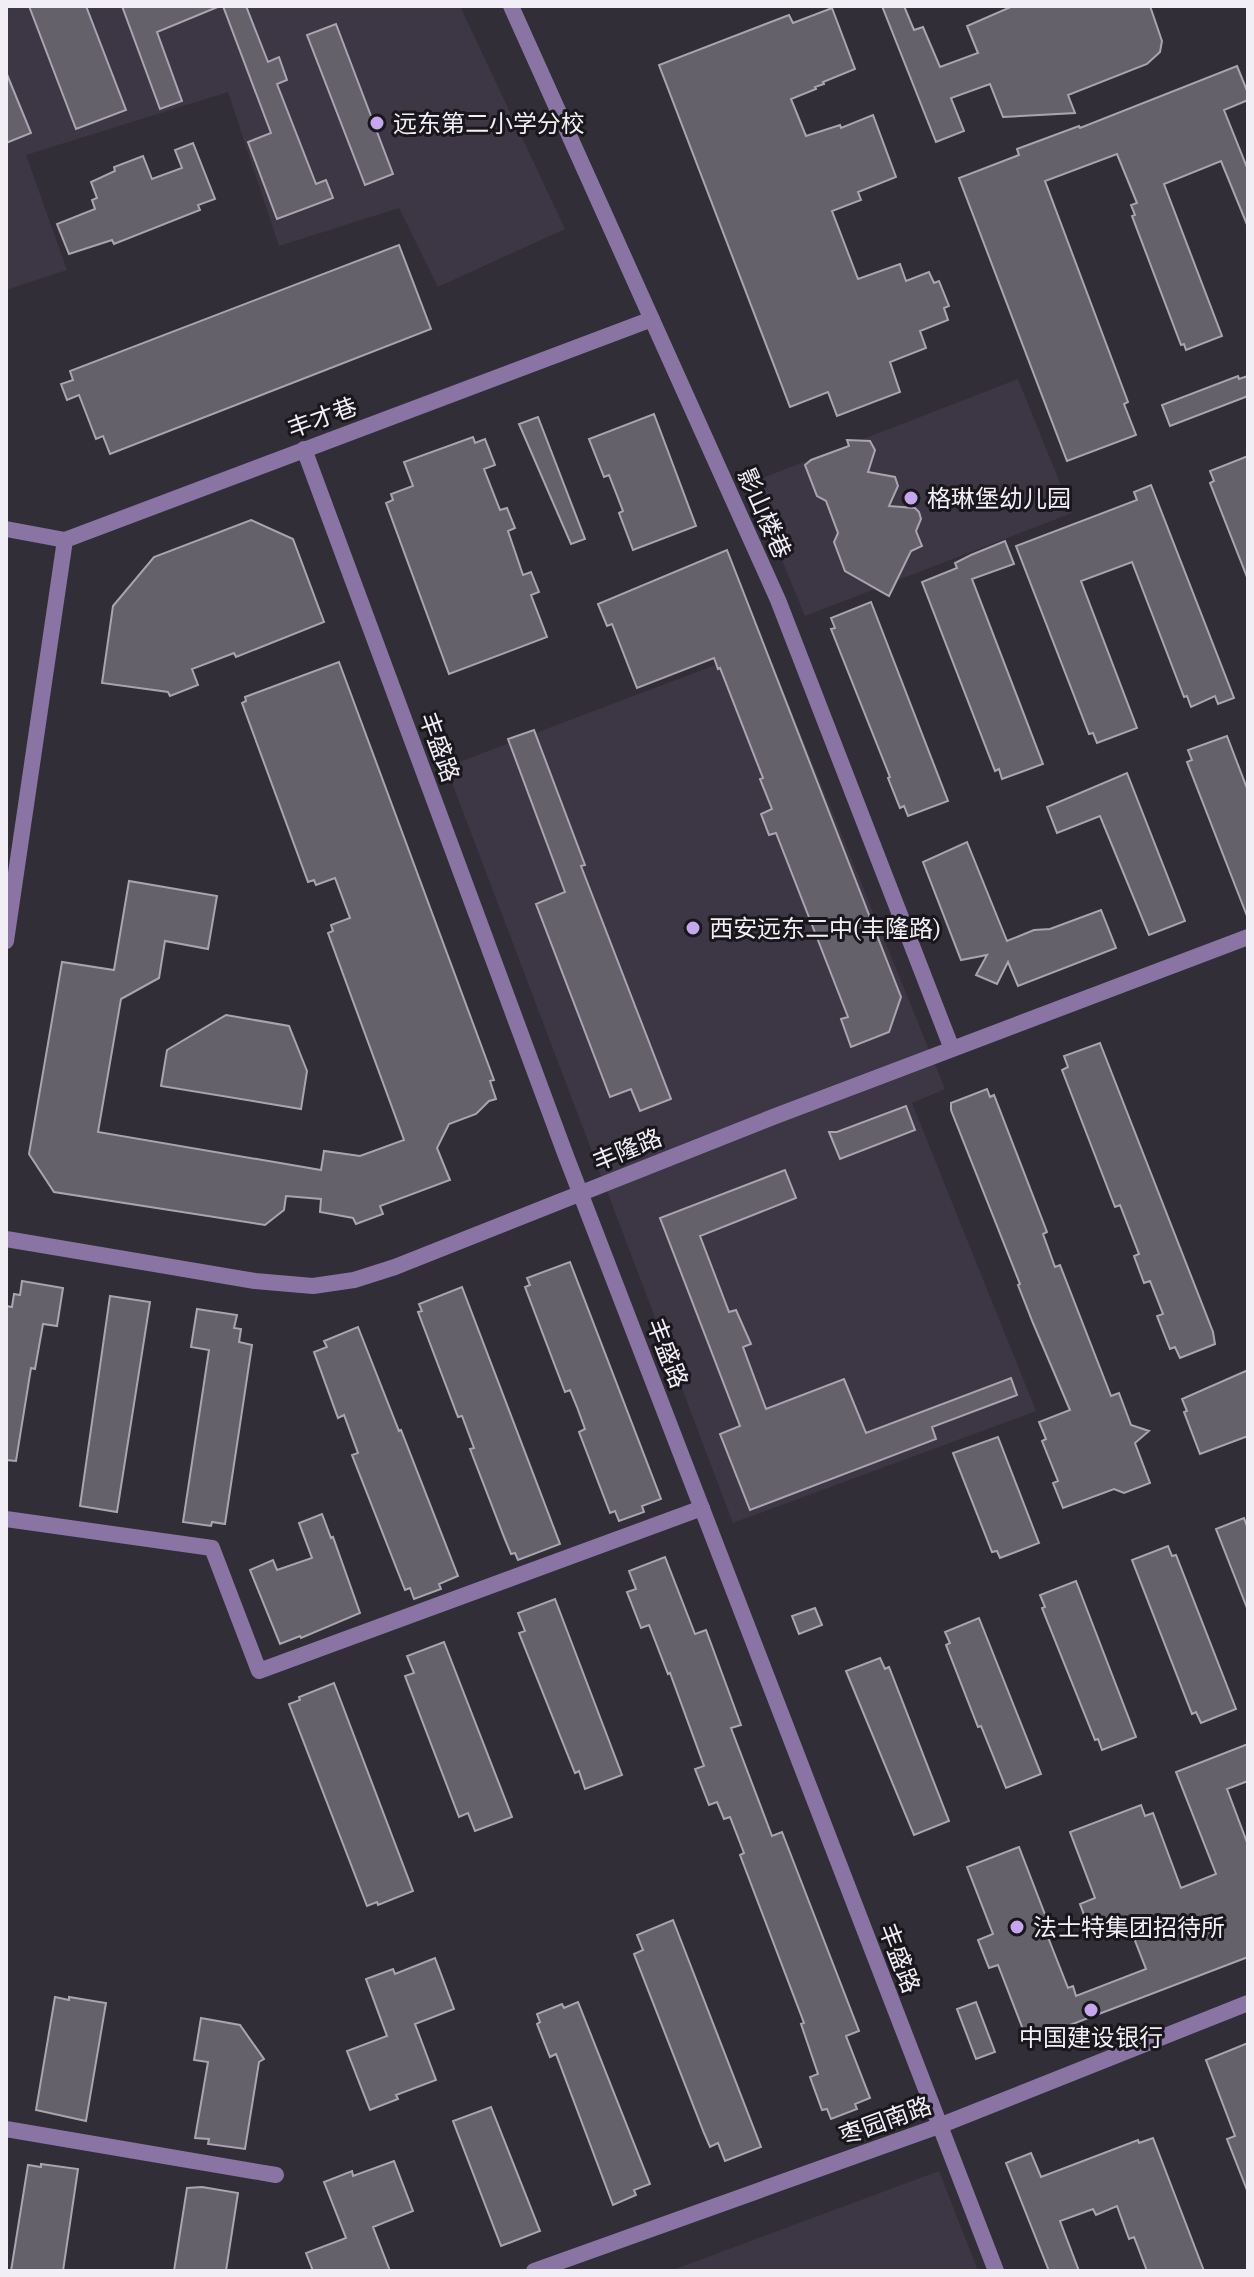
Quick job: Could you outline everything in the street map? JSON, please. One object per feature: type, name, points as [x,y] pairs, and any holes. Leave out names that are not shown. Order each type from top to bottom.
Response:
[{"type":"street","name":"影山楼巷","points":[[511,6],[778,600],[952,1049]]},
{"type":"street","name":"丰才巷","points":[[65,540],[652,319]]},
{"type":"street","name":"丰盛路","points":[[304,449],[581,1193],[996,2271]]},
{"type":"street","points":[[6,529],[65,540],[6,941]]},
{"type":"street","name":"丰隆路","points":[[6,1239],[255,1281],[313,1286],[354,1280],[395,1267],[1248,937]]},
{"type":"street","points":[[6,1519],[212,1548],[259,1671],[702,1508]]},
{"type":"street","name":"枣园南路","points":[[534,2271],[939,2126],[1248,2003]]},
{"type":"street","points":[[6,2129],[276,2175]]},
{"type":"shaded area","name":"远东第二小学分校","points":[[6,6],[460,6],[565,229],[438,287],[399,208],[279,246],[228,92],[26,155],[67,270],[6,290]]},
{"type":"shaded area","name":"格琳堡幼儿园","points":[[1018,379],[1072,513],[805,616],[750,483]]},
{"type":"shaded area","name":"西安远东二中(丰隆路)","points":[[765,646],[945,1089],[912,1103],[1036,1411],[733,1523],[446,767]]},
{"type":"shaded area","points":[[939,2171],[978,2271],[670,2271]]},
{"type":"building","points":[[29,6],[86,6],[126,110],[76,129]]},
{"type":"building","points":[[122,6],[220,6],[157,32],[182,101],[160,109]]},
{"type":"building","points":[[223,6],[246,6],[268,62],[279,57],[287,80],[277,84],[316,184],[326,180],[333,198],[277,219],[248,142],[271,133]]},
{"type":"building","points":[[882,6],[904,6],[914,30],[923,27],[940,67],[978,53],[967,26],[1013,6],[1150,6],[1162,41],[1160,52],[1147,64],[1068,95],[1075,113],[1003,117],[990,84],[951,98],[964,131],[936,142]]},
{"type":"building","points":[[832,8],[855,69],[791,99],[806,136],[840,125],[841,128],[873,115],[896,177],[858,192],[861,200],[832,211],[858,279],[900,264],[906,281],[929,272],[934,283],[939,281],[949,306],[944,308],[948,320],[920,331],[926,348],[890,362],[900,392],[837,416],[828,392],[790,407],[659,65],[789,15],[793,23]]},
{"type":"building","points":[[336,24],[393,174],[365,185],[307,35]]},
{"type":"building","points":[[1237,66],[1248,100],[1224,110],[1248,170],[1248,227],[1221,161],[1164,184],[1222,336],[1186,350],[1184,344],[1181,345],[1132,216],[1135,215],[1131,205],[1137,203],[1117,154],[1045,181],[1128,402],[1124,404],[1136,435],[1067,461],[959,178],[1019,155],[1017,149],[1080,128]]},
{"type":"building","points":[[6,72],[31,133],[6,143]]},
{"type":"building","points":[[193,143],[215,199],[198,205],[200,210],[114,244],[112,240],[69,254],[57,224],[95,209],[92,200],[97,198],[91,182],[115,171],[114,167],[143,156],[152,179],[182,168],[175,150]]},
{"type":"building","points":[[399,245],[431,329],[110,454],[103,436],[96,439],[79,395],[67,400],[61,384],[73,380],[70,371]]},
{"type":"building","points":[[1238,376],[1239,379],[1248,376],[1248,396],[1170,426],[1162,405]]},
{"type":"building","points":[[654,414],[696,526],[633,550],[609,475],[604,477],[589,439]]},
{"type":"building","points":[[538,417],[585,539],[571,544],[519,424]]},
{"type":"building","points":[[473,437],[475,443],[485,439],[495,465],[484,469],[500,510],[507,508],[515,528],[508,531],[523,575],[531,572],[539,592],[531,595],[547,637],[449,674],[386,503],[393,500],[391,494],[413,486],[404,462]]},
{"type":"building","points":[[847,440],[870,441],[875,450],[868,472],[895,477],[898,486],[889,506],[915,508],[921,519],[916,531],[922,546],[911,551],[889,596],[845,571],[834,542],[838,533],[826,501],[817,496],[805,465],[849,446]]},
{"type":"building","points":[[1248,456],[1247,577],[1210,483],[1214,481],[1210,471]]},
{"type":"building","points":[[1151,485],[1234,698],[1218,704],[1215,696],[1191,707],[1187,696],[1184,697],[1132,562],[1081,581],[1137,728],[1097,743],[1093,733],[1089,734],[1016,546],[1137,500],[1134,492]]},
{"type":"building","points":[[251,520],[293,539],[324,622],[236,657],[234,653],[192,669],[198,685],[170,696],[168,692],[102,683],[113,606],[154,557]]},
{"type":"building","points":[[1005,541],[1014,564],[972,579],[1043,764],[1002,779],[999,769],[995,771],[922,582],[957,568],[955,563]]},
{"type":"building","points":[[727,550],[901,997],[889,1032],[851,1047],[841,1019],[848,1017],[776,833],[769,835],[761,814],[772,809],[720,668],[714,658],[637,688],[612,624],[607,626],[598,604]]},
{"type":"building","points":[[871,602],[948,801],[908,816],[904,806],[900,808],[831,629],[835,628],[831,618]]},
{"type":"building","points":[[339,662],[494,1080],[490,1081],[496,1099],[489,1101],[476,1114],[449,1124],[437,1148],[450,1180],[380,1206],[383,1214],[356,1224],[353,1218],[320,1212],[321,1199],[286,1196],[284,1210],[265,1225],[54,1192],[29,1154],[62,962],[114,970],[129,881],[217,896],[208,949],[165,941],[159,978],[121,999],[98,1132],[321,1170],[324,1151],[360,1156],[404,1140],[328,933],[333,931],[331,925],[350,918],[335,878],[316,885],[314,880],[308,882],[242,703],[246,701],[245,697]]},
{"type":"building","points":[[534,730],[585,865],[581,866],[671,1099],[640,1111],[631,1089],[610,1097],[536,904],[565,892],[508,739]]},
{"type":"building","points":[[1227,736],[1248,791],[1247,916],[1187,762],[1192,760],[1188,750]]},
{"type":"building","points":[[1127,773],[1185,921],[1149,935],[1100,816],[1057,833],[1047,807]]},
{"type":"building","points":[[967,842],[1007,941],[1101,910],[1116,948],[1018,986],[1008,962],[997,984],[976,975],[987,955],[961,960],[923,862]]},
{"type":"building","points":[[226,1015],[289,1026],[307,1071],[301,1109],[161,1086],[167,1050]]},
{"type":"building","points":[[1100,1043],[1213,1332],[1215,1344],[1180,1358],[1175,1347],[1170,1349],[1157,1316],[1163,1314],[1150,1281],[1144,1283],[1134,1256],[1139,1254],[1120,1205],[1115,1207],[1062,1070],[1068,1067],[1064,1056]]},
{"type":"building","points":[[987,1089],[990,1097],[994,1095],[1047,1232],[1043,1234],[1055,1267],[1060,1265],[1111,1396],[1119,1393],[1131,1425],[1149,1431],[1135,1443],[1150,1483],[1124,1493],[1114,1489],[1063,1508],[1053,1483],[1058,1481],[1042,1441],[1046,1439],[1039,1422],[1070,1410],[951,1110],[951,1103]]},
{"type":"building","points":[[906,1106],[915,1130],[840,1159],[829,1132],[837,1132]]},
{"type":"building","points":[[785,1170],[796,1198],[700,1236],[729,1312],[736,1310],[751,1344],[743,1347],[766,1409],[844,1379],[866,1433],[1011,1378],[1017,1395],[932,1427],[936,1439],[750,1510],[720,1434],[740,1426],[660,1218]]},
{"type":"building","points":[[570,1262],[661,1499],[642,1506],[644,1512],[619,1521],[615,1511],[610,1513],[579,1432],[585,1429],[577,1407],[570,1390],[565,1392],[525,1287],[530,1285],[527,1278]]},
{"type":"building","points":[[22,1281],[63,1288],[57,1326],[43,1324],[35,1369],[31,1368],[16,1461],[6,1460],[6,1306],[12,1307],[14,1294],[20,1295]]},
{"type":"building","points":[[462,1287],[560,1544],[518,1560],[515,1553],[511,1554],[504,1537],[470,1449],[474,1448],[462,1416],[458,1417],[418,1312],[422,1311],[419,1304]]},
{"type":"building","points":[[110,1296],[150,1302],[117,1512],[80,1506]]},
{"type":"building","points":[[197,1309],[237,1315],[234,1328],[241,1329],[239,1342],[252,1345],[225,1524],[212,1522],[211,1526],[183,1522],[209,1350],[191,1347]]},
{"type":"building","points":[[358,1327],[458,1576],[439,1584],[441,1589],[414,1599],[410,1588],[405,1590],[352,1455],[358,1453],[344,1415],[338,1418],[314,1352],[327,1347],[324,1341]]},
{"type":"building","points":[[1248,1370],[1248,1436],[1200,1454],[1182,1399]]},
{"type":"building","points":[[998,1437],[1039,1543],[1000,1558],[997,1551],[992,1552],[953,1453]]},
{"type":"building","points":[[322,1514],[360,1613],[280,1644],[250,1570],[273,1560],[277,1570],[312,1558],[299,1523]]},
{"type":"building","points":[[1244,1518],[1248,1529],[1247,1608],[1216,1529]]},
{"type":"building","points":[[1168,1546],[1172,1556],[1176,1555],[1236,1709],[1201,1723],[1196,1712],[1192,1714],[1132,1560]]},
{"type":"building","points":[[665,1557],[695,1634],[706,1630],[741,1725],[731,1728],[772,1836],[782,1832],[859,2031],[846,2036],[870,2098],[855,2104],[857,2109],[831,2119],[827,2109],[822,2110],[810,2077],[818,2074],[801,2024],[804,2023],[740,1855],[744,1853],[730,1817],[724,1819],[717,1802],[709,1805],[695,1769],[704,1766],[670,1673],[649,1625],[641,1628],[627,1592],[636,1589],[629,1571]]},
{"type":"building","points":[[1076,1581],[1136,1737],[1102,1750],[1098,1739],[1095,1740],[1042,1608],[1045,1607],[1040,1595]]},
{"type":"building","points":[[555,1599],[622,1775],[585,1789],[579,1771],[575,1773],[519,1633],[525,1631],[518,1613]]},
{"type":"building","points":[[815,1608],[822,1625],[799,1634],[792,1616]]},
{"type":"building","points":[[979,1618],[1041,1774],[1006,1788],[946,1645],[950,1643],[945,1632]]},
{"type":"building","points":[[444,1642],[512,1817],[475,1831],[468,1813],[459,1817],[405,1676],[414,1673],[407,1656]]},
{"type":"building","points":[[880,1658],[885,1669],[889,1667],[949,1821],[914,1835],[846,1671]]},
{"type":"building","points":[[334,1683],[413,1891],[378,1905],[377,1902],[367,1906],[289,1704]]},
{"type":"building","points":[[1248,1744],[1248,1781],[1227,1789],[1248,1845],[1248,1957],[1036,2038],[1030,2037],[1024,2032],[998,1965],[989,1968],[978,1940],[993,1934],[967,1867],[1019,1847],[1049,1925],[1044,1927],[1068,1988],[1073,1986],[1076,1996],[1146,1969],[1130,1928],[1106,1938],[1099,1918],[1087,1923],[1080,1904],[1095,1898],[1070,1832],[1141,1805],[1145,1816],[1153,1813],[1181,1888],[1216,1874],[1176,1772]]},
{"type":"building","points":[[673,1920],[761,2147],[725,2161],[718,2143],[710,2147],[634,1954],[643,1950],[637,1935]]},
{"type":"building","points":[[435,1958],[454,2009],[415,2024],[436,2080],[396,2095],[398,2099],[370,2110],[347,2051],[387,2036],[366,1979],[393,1969],[395,1974]]},
{"type":"building","points":[[55,1997],[106,2003],[86,2121],[36,2110]]},
{"type":"building","points":[[578,2002],[650,2184],[634,2190],[636,2195],[613,2205],[556,2054],[550,2057],[537,2024],[540,2022],[537,2014],[562,2004],[564,2008]]},
{"type":"building","points":[[976,2002],[995,2052],[976,2059],[957,2009]]},
{"type":"building","points":[[201,2018],[240,2025],[264,2059],[259,2062],[245,2149],[208,2144],[209,2139],[195,2138],[208,2062],[194,2060]]},
{"type":"building","points":[[1248,2043],[1247,2190],[1227,2139],[1235,2136],[1206,2060]]},
{"type":"building","points":[[491,2107],[540,2231],[501,2246],[453,2121]]},
{"type":"building","points":[[1153,2138],[1204,2271],[1147,2271],[1134,2237],[1129,2239],[1117,2206],[1096,2215],[1093,2209],[1060,2221],[1079,2271],[1049,2271],[1006,2163],[1031,2153],[1041,2177],[1138,2140],[1139,2143]]},
{"type":"building","points":[[394,2161],[413,2211],[373,2227],[390,2271],[313,2271],[306,2253],[346,2238],[324,2182],[352,2171],[353,2176]]},
{"type":"building","points":[[41,2164],[78,2169],[63,2271],[11,2271],[28,2165],[41,2167]]},
{"type":"building","points":[[202,2187],[238,2193],[226,2271],[174,2271],[187,2188]]},
{"type":"place","name":"远东第二小学分校","points":[[377,123]]},
{"type":"place","name":"格琳堡幼儿园","points":[[911,498]]},
{"type":"place","name":"西安远东二中(丰隆路)","points":[[693,928]]},
{"type":"place","name":"法士特集团招待所","points":[[1017,1927]]},
{"type":"place","name":"中国建设银行","points":[[1091,2010]]}]
